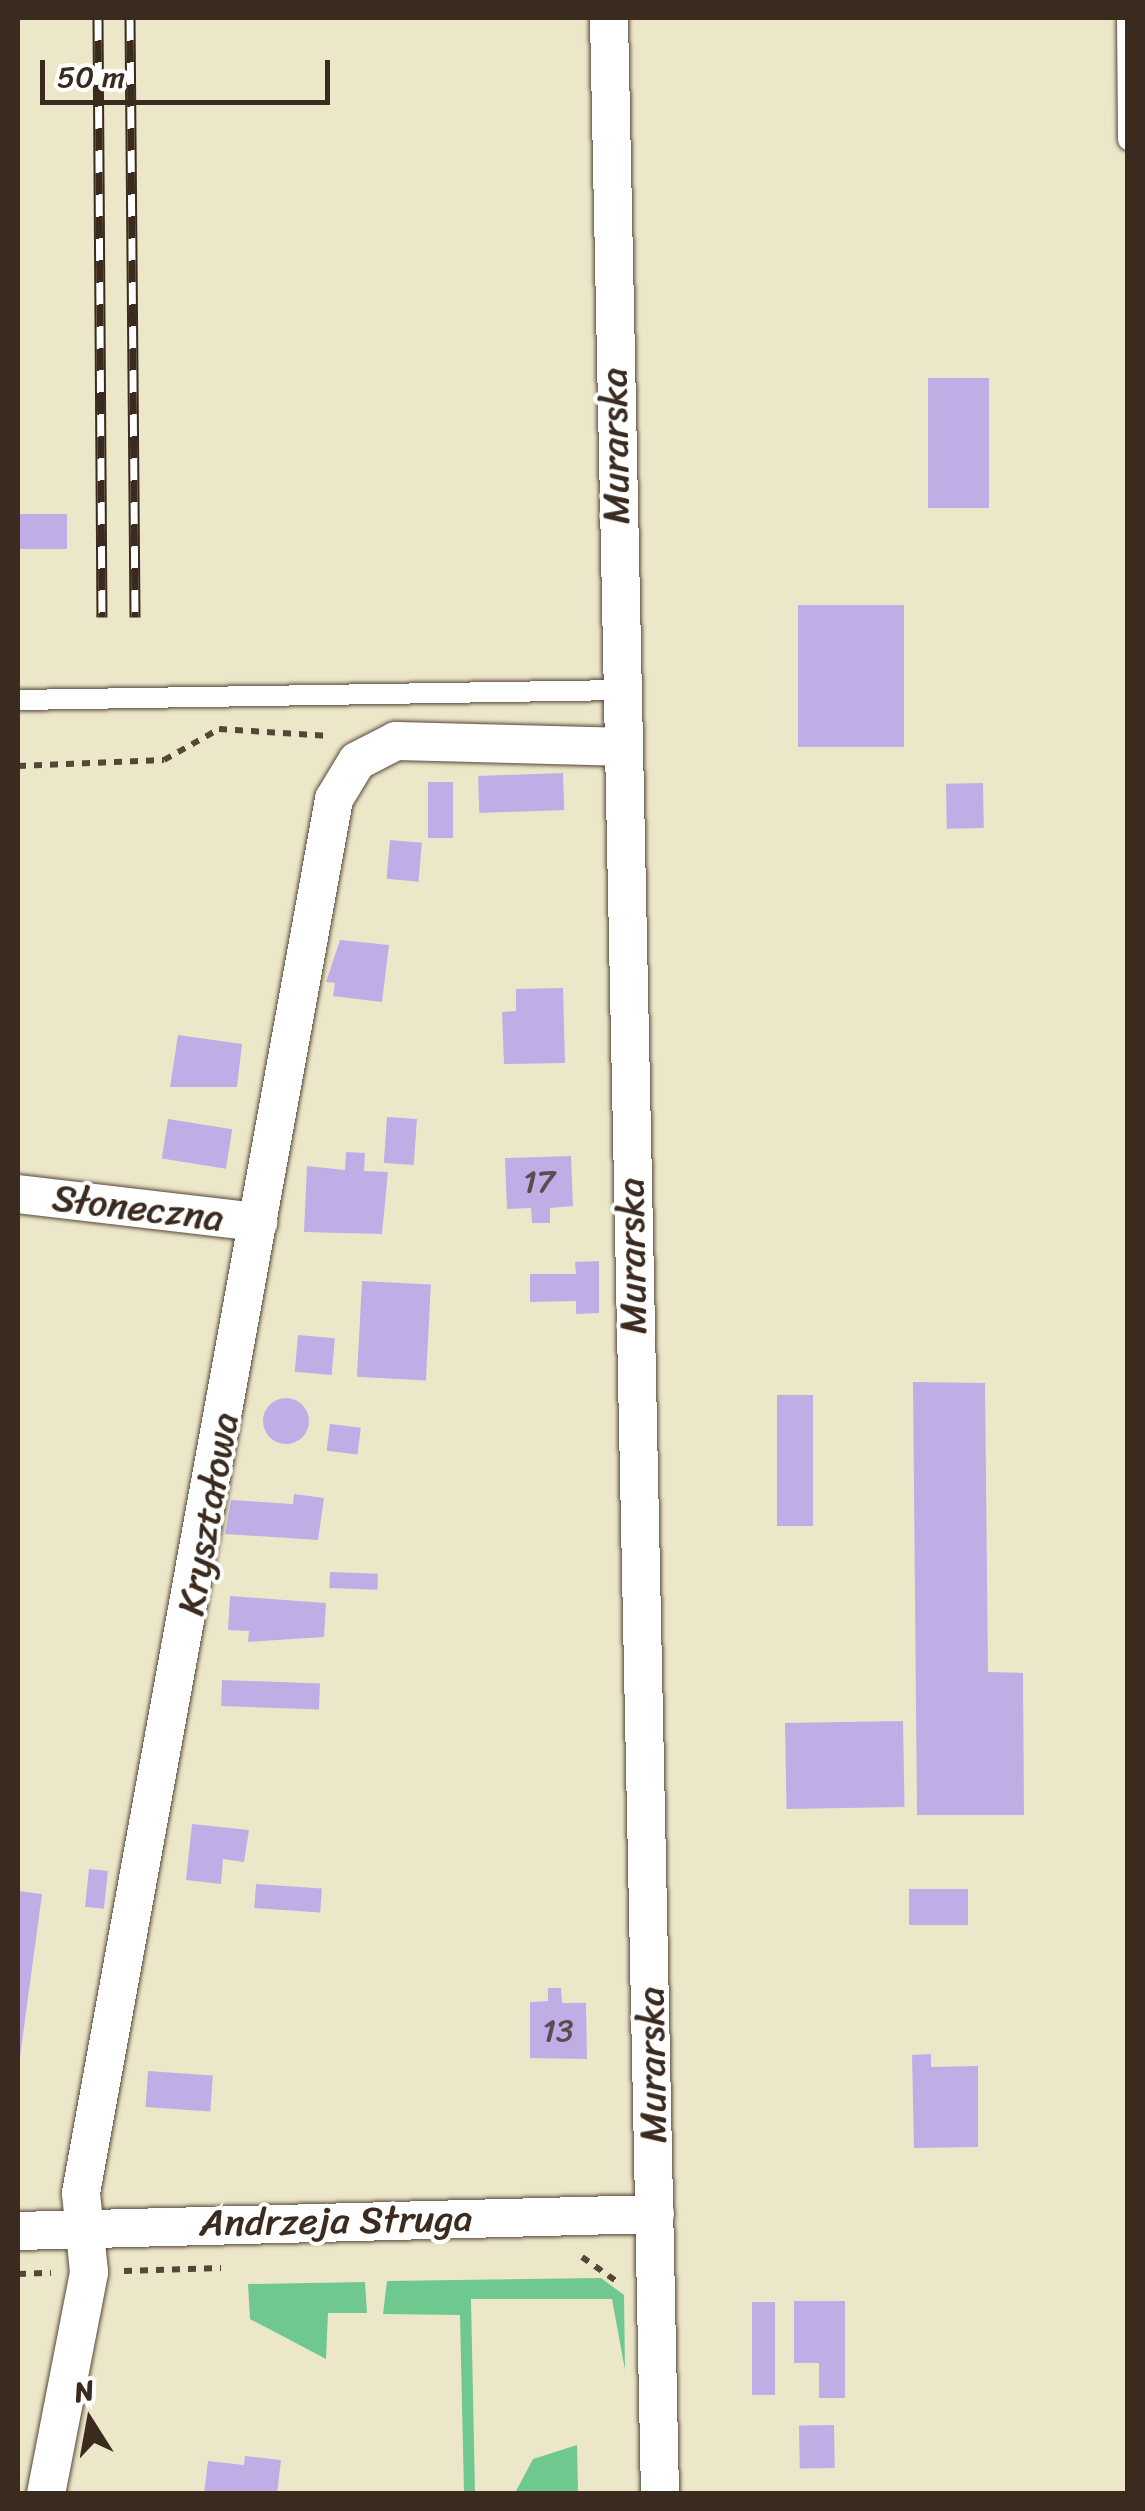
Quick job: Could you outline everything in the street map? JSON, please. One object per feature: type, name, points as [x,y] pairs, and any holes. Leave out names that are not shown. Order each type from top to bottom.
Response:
[{"type":"street","name":"Murarska","points":[[609,18],[620,747],[660,2494]]},
{"type":"street","points":[[396,741],[620,747]]},
{"type":"street","name":"Kryształowa","points":[[46,2494],[89,2272],[81,2193],[334,799],[356,761],[396,741]]},
{"type":"street","name":"Słoneczna","points":[[18,1194],[258,1222]]},
{"type":"street","name":"Andrzeja Struga","points":[[18,2231],[656,2214]]},
{"type":"lane","points":[[1127,18],[1128,140]]},
{"type":"lane","points":[[18,700],[619,690]]},
{"type":"path","points":[[18,766],[164,760],[219,730],[396,741]]},
{"type":"green space","points":[[601,2278],[624,2295],[625,2370],[612,2299],[471,2299],[475,2493],[464,2493],[460,2315],[383,2314],[387,2281]]},
{"type":"green space","points":[[365,2282],[367,2313],[328,2313],[326,2359],[250,2319],[248,2284]]},
{"type":"green space","points":[[577,2445],[578,2493],[515,2493],[533,2459]]},
{"type":"building","points":[[928,378],[989,378],[989,508],[928,508]]},
{"type":"building","points":[[18,514],[67,514],[67,549],[18,549]]},
{"type":"building","points":[[798,605],[904,605],[904,747],[798,747]]},
{"type":"building","points":[[563,773],[564,810],[479,813],[478,776]]},
{"type":"building","points":[[428,782],[453,782],[453,838],[428,838]]},
{"type":"building","points":[[983,783],[984,828],[947,829],[946,784]]},
{"type":"building","points":[[390,840],[422,843],[418,882],[387,879]]},
{"type":"building","points":[[340,940],[389,945],[382,1002],[333,996],[335,983],[326,982]]},
{"type":"building","points":[[563,988],[565,1063],[504,1064],[502,1012],[516,1011],[516,989]]},
{"type":"building","points":[[178,1035],[242,1044],[237,1087],[170,1087]]},
{"type":"building","points":[[387,1117],[417,1119],[414,1165],[384,1163]]},
{"type":"building","points":[[168,1119],[232,1129],[226,1169],[162,1159]]},
{"type":"building","points":[[346,1152],[365,1153],[364,1171],[388,1172],[382,1234],[304,1232],[307,1166],[345,1170]]},
{"type":"building","points":[[571,1156],[573,1206],[550,1208],[550,1223],[532,1223],[531,1208],[507,1209],[505,1158]]},
{"type":"building","points":[[599,1261],[599,1313],[576,1314],[576,1301],[530,1302],[530,1274],[576,1274],[575,1262]]},
{"type":"building","points":[[362,1281],[431,1285],[426,1380],[357,1377]]},
{"type":"building","points":[[298,1335],[335,1338],[332,1375],[295,1372]]},
{"type":"building","points":[[913,1382],[985,1383],[988,1672],[1023,1673],[1024,1815],[917,1815]]},
{"type":"building","points":[[777,1395],[813,1395],[813,1526],[777,1526]]},
{"type":"building","points":[[286,1398],[302,1405],[309,1421],[302,1437],[286,1444],[270,1437],[263,1421],[270,1405]]},
{"type":"building","points":[[330,1424],[361,1428],[357,1455],[327,1451]]},
{"type":"building","points":[[294,1494],[324,1498],[318,1540],[225,1534],[231,1500],[293,1504]]},
{"type":"building","points":[[330,1572],[378,1574],[377,1590],[329,1588]]},
{"type":"building","points":[[230,1596],[326,1603],[324,1637],[248,1642],[249,1631],[228,1630]]},
{"type":"building","points":[[222,1680],[320,1683],[319,1709],[221,1706]]},
{"type":"building","points":[[903,1721],[905,1807],[787,1809],[785,1723]]},
{"type":"building","points":[[192,1824],[249,1830],[244,1862],[223,1859],[221,1884],[186,1880]]},
{"type":"building","points":[[89,1869],[108,1871],[104,1909],[85,1907]]},
{"type":"building","points":[[256,1884],[322,1889],[320,1913],[254,1908]]},
{"type":"building","points":[[909,1889],[968,1889],[968,1925],[909,1925]]},
{"type":"building","points":[[18,1891],[42,1894],[20,2057],[18,2057]]},
{"type":"building","points":[[548,1988],[561,1988],[562,2003],[586,2003],[587,2059],[530,2058],[530,2002],[548,2001]]},
{"type":"building","points":[[931,2054],[931,2067],[978,2066],[978,2147],[914,2148],[912,2055]]},
{"type":"building","points":[[148,2071],[213,2076],[210,2111],[145,2107]]},
{"type":"building","points":[[794,2301],[845,2301],[845,2398],[819,2398],[819,2363],[794,2363]]},
{"type":"building","points":[[752,2302],[775,2302],[775,2395],[752,2395]]},
{"type":"building","points":[[834,2425],[835,2468],[800,2469],[799,2426]]},
{"type":"building","points":[[245,2456],[281,2460],[277,2494],[204,2494],[208,2461],[244,2465]]},
{"type":"railway","points":[[98,18],[102,617]]},
{"type":"railway","points":[[130,18],[135,617]]}]
